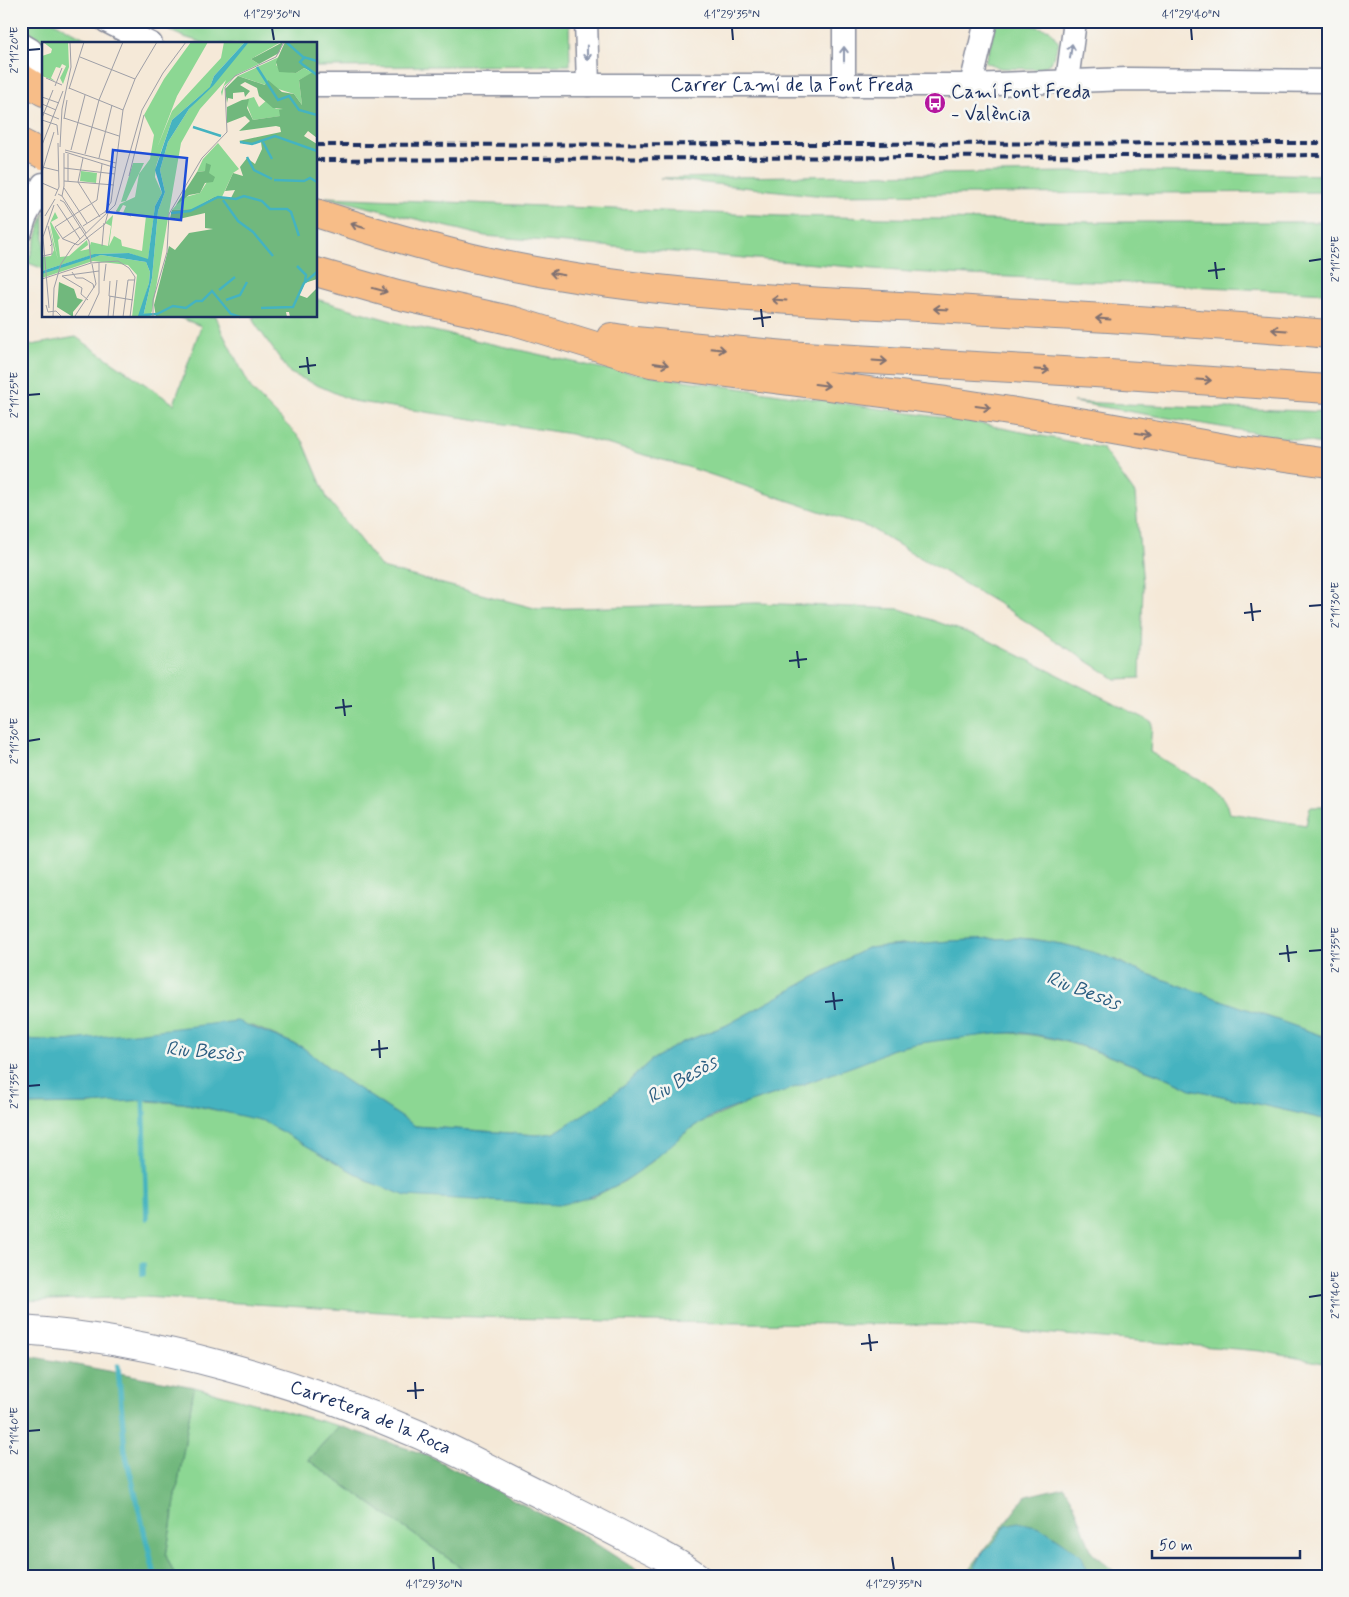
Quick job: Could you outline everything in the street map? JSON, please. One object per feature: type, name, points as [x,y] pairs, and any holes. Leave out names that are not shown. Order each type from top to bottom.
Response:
[{"type":"highway","points":[[21,78],[42,91]]},
{"type":"highway","points":[[21,143],[42,154]]},
{"type":"highway","points":[[318,214],[401,240],[514,267],[624,285],[776,300],[1086,317],[1328,334]]},
{"type":"highway","points":[[325,274],[397,294],[514,321],[635,341],[786,355],[1328,389]]},
{"type":"highway","points":[[514,321],[651,363],[946,401],[1092,424],[1236,450],[1328,463]]},
{"type":"street","points":[[106,21],[147,42]]},
{"type":"street","points":[[586,21],[588,85]]},
{"type":"street","points":[[844,21],[844,86]]},
{"type":"street","points":[[970,85],[986,21]]},
{"type":"street","points":[[1067,81],[1075,21]]},
{"type":"street","points":[[21,44],[31,50],[42,69]]},
{"type":"street","name":"Carrer Camí de la Font Freda","points":[[318,85],[844,86],[970,85],[1136,79],[1328,81]]},
{"type":"street","points":[[21,231],[25,218],[42,186]]},
{"type":"street","name":"Carretera de la Roca","points":[[21,1330],[58,1332],[102,1339],[199,1360],[262,1376],[341,1404],[421,1436],[630,1539],[696,1576]]},
{"type":"green space","points":[[21,21],[52,21],[92,42],[43,42],[21,25]]},
{"type":"green space","points":[[147,21],[569,21],[570,65],[318,67],[318,42],[200,42]]},
{"type":"green space","points":[[997,21],[1015,21],[1050,30],[1059,43],[1051,63],[1039,69],[1000,68],[985,62]]},
{"type":"green space","points":[[1136,171],[1328,175],[1328,192],[815,195],[660,178]]},
{"type":"green space","points":[[326,197],[782,216],[1096,222],[1328,222],[1328,293],[910,272],[485,236]]},
{"type":"green space","points":[[42,219],[42,268],[28,263]]},
{"type":"green space","points":[[318,300],[402,324],[600,368],[972,422],[1102,448],[1135,494],[1143,585],[1140,678],[1115,679],[999,604],[870,528],[691,468],[571,434],[353,401],[290,373],[254,322],[253,318],[318,318]]},
{"type":"green space","points":[[180,318],[217,318],[252,390],[303,441],[327,498],[382,568],[538,609],[757,603],[900,609],[986,639],[1152,722],[1150,752],[1224,796],[1229,813],[1306,825],[1310,807],[1328,807],[1328,1038],[1131,968],[1117,960],[1066,945],[1017,938],[867,948],[727,1025],[681,1043],[650,1061],[625,1085],[600,1104],[554,1133],[537,1135],[415,1126],[342,1078],[302,1047],[253,1026],[65,1041],[21,1039],[21,347],[76,337],[174,404],[201,326]]},
{"type":"green space","points":[[1073,402],[1328,412],[1328,445]]},
{"type":"green space","points":[[1002,1033],[1034,1035],[1066,1042],[1175,1081],[1191,1089],[1328,1120],[1328,1364],[1261,1351],[943,1325],[644,1322],[444,1316],[144,1297],[21,1301],[21,1105],[90,1104],[124,1100],[182,1103],[263,1120],[372,1183],[593,1197],[625,1181],[653,1161],[666,1148],[696,1125],[747,1103],[785,1091],[890,1050],[927,1041]]},
{"type":"green space","points":[[23,1355],[194,1387],[166,1556],[175,1576],[30,1576],[21,1566],[21,1393]]},
{"type":"green space","points":[[194,1387],[339,1426],[308,1460],[466,1571],[469,1576],[175,1576],[166,1556]]},
{"type":"green space","points":[[339,1426],[427,1455],[582,1535],[646,1576],[469,1576],[466,1571],[308,1460]]},
{"type":"green space","points":[[1064,1487],[1074,1504],[1092,1553],[1120,1576],[964,1576],[1026,1496]]},
{"type":"water","name":"Riu Besòs","points":[[1017,938],[1046,941],[1091,951],[1131,968],[1328,1038],[1328,1120],[1191,1089],[1176,1081],[1064,1041],[1023,1033],[995,1034],[914,1044],[893,1049],[855,1066],[708,1118],[690,1129],[658,1157],[631,1177],[596,1195],[558,1205],[406,1196],[372,1183],[263,1121],[199,1106],[144,1100],[90,1104],[21,1105],[21,1039],[65,1041],[237,1021],[302,1047],[342,1078],[415,1126],[537,1135],[554,1133],[600,1104],[625,1085],[650,1061],[681,1043],[727,1025],[867,948]]},
{"type":"water","points":[[1018,1522],[1040,1527],[1073,1549],[1082,1558],[1090,1576],[971,1576],[980,1556],[995,1541],[1006,1525]]},
{"type":"waterway","points":[[143,1093],[147,1218]]},
{"type":"waterway","points":[[143,1264],[143,1274]]},
{"type":"waterway","points":[[118,1366],[125,1452],[155,1576]]},
{"type":"railway","points":[[318,145],[1328,143]]},
{"type":"railway","points":[[21,145],[42,145]]},
{"type":"railway","points":[[318,160],[1328,155]]},
{"type":"railway","points":[[21,160],[42,160]]},
{"type":"place","name":"Camí Font Freda - València","points":[[935,103]]}]
